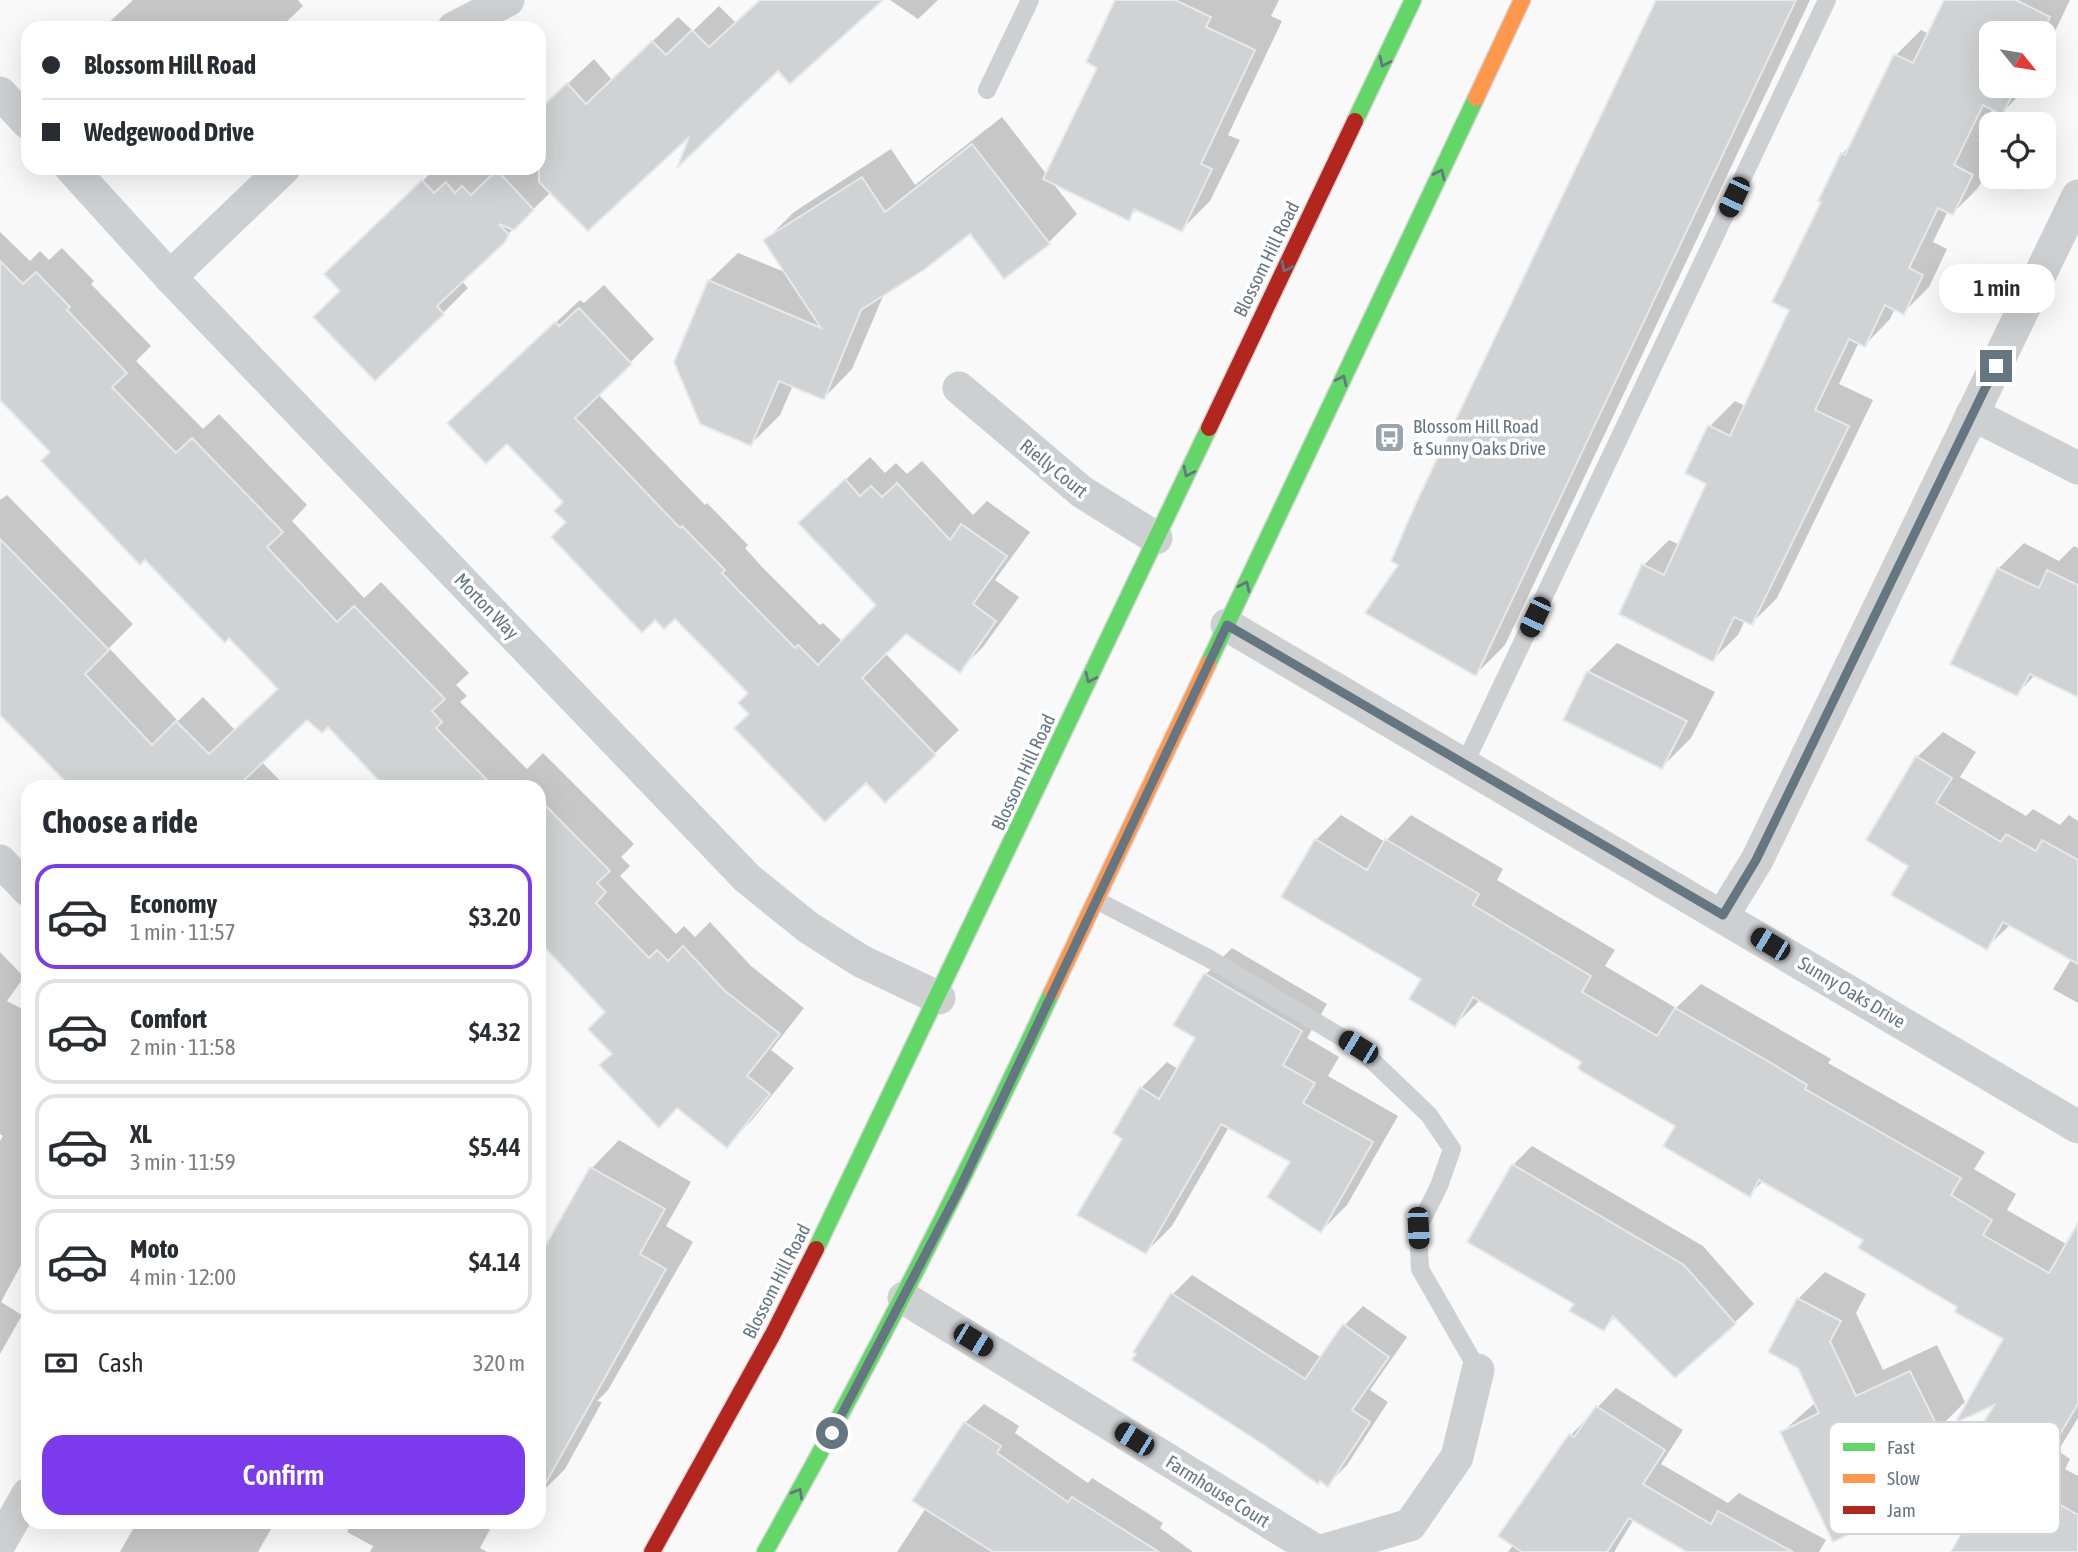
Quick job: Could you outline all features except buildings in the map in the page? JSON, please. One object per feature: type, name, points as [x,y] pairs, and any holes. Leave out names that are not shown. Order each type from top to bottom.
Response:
[{"type":"main road","name":"Blossom Hill Road","points":[[652,1552],[773,1334],[939,998],[1413,0]]},
{"type":"main road","points":[[765,1552],[904,1298],[1227,625],[1522,0]]},
{"type":"street","points":[[468,21],[508,0]]},
{"type":"street","points":[[0,93],[21,116]]},
{"type":"street","name":"Morton Way","points":[[77,175],[170,277],[748,879],[809,928],[861,961],[939,998]]},
{"type":"street","points":[[170,277],[277,175]]},
{"type":"street","points":[[1723,915],[1756,860],[2078,196]]},
{"type":"street","name":"Rielly Court","points":[[958,388],[1082,492],[1156,538]]},
{"type":"street","points":[[1972,414],[2078,468]]},
{"type":"street","name":"Sunny Oaks Drive","points":[[1227,625],[1723,915],[2078,1127]]},
{"type":"street","points":[[0,861],[21,883]]},
{"type":"street","name":"Farmhouse Court","points":[[904,1298],[1318,1552],[1410,1525],[1457,1457],[1478,1370]]},
{"type":"street","points":[[0,1543],[21,1506]]},
{"type":"lane","points":[[987,90],[1030,0]]},
{"type":"lane","points":[[1465,763],[1827,0]]},
{"type":"lane","points":[[1096,900],[1208,958],[1358,1047],[1429,1115],[1452,1149],[1418,1228],[1420,1269],[1478,1370]]},
{"type":"traffic: fast","points":[[1355,121],[1413,0]]},
{"type":"traffic: fast","points":[[1208,664],[1476,98]]},
{"type":"traffic: fast","points":[[816,1249],[1209,428]]},
{"type":"traffic: fast","points":[[765,1552],[914,1275],[1052,992]]},
{"type":"traffic: slow","points":[[1476,98],[1522,0]]},
{"type":"traffic: slow","points":[[1052,992],[1208,664]]},
{"type":"traffic: jam","points":[[1209,428],[1355,121]]},
{"type":"traffic: jam","points":[[652,1552],[773,1334],[816,1249]]},
{"type":"place","name":"Blossom Hill Road & Sunny Oaks Drive","points":[[1390,437]]},
{"type":"route","points":[[832,1433],[859,1386],[959,1190],[1227,625],[1723,915],[1756,860],[1996,366]]}]
